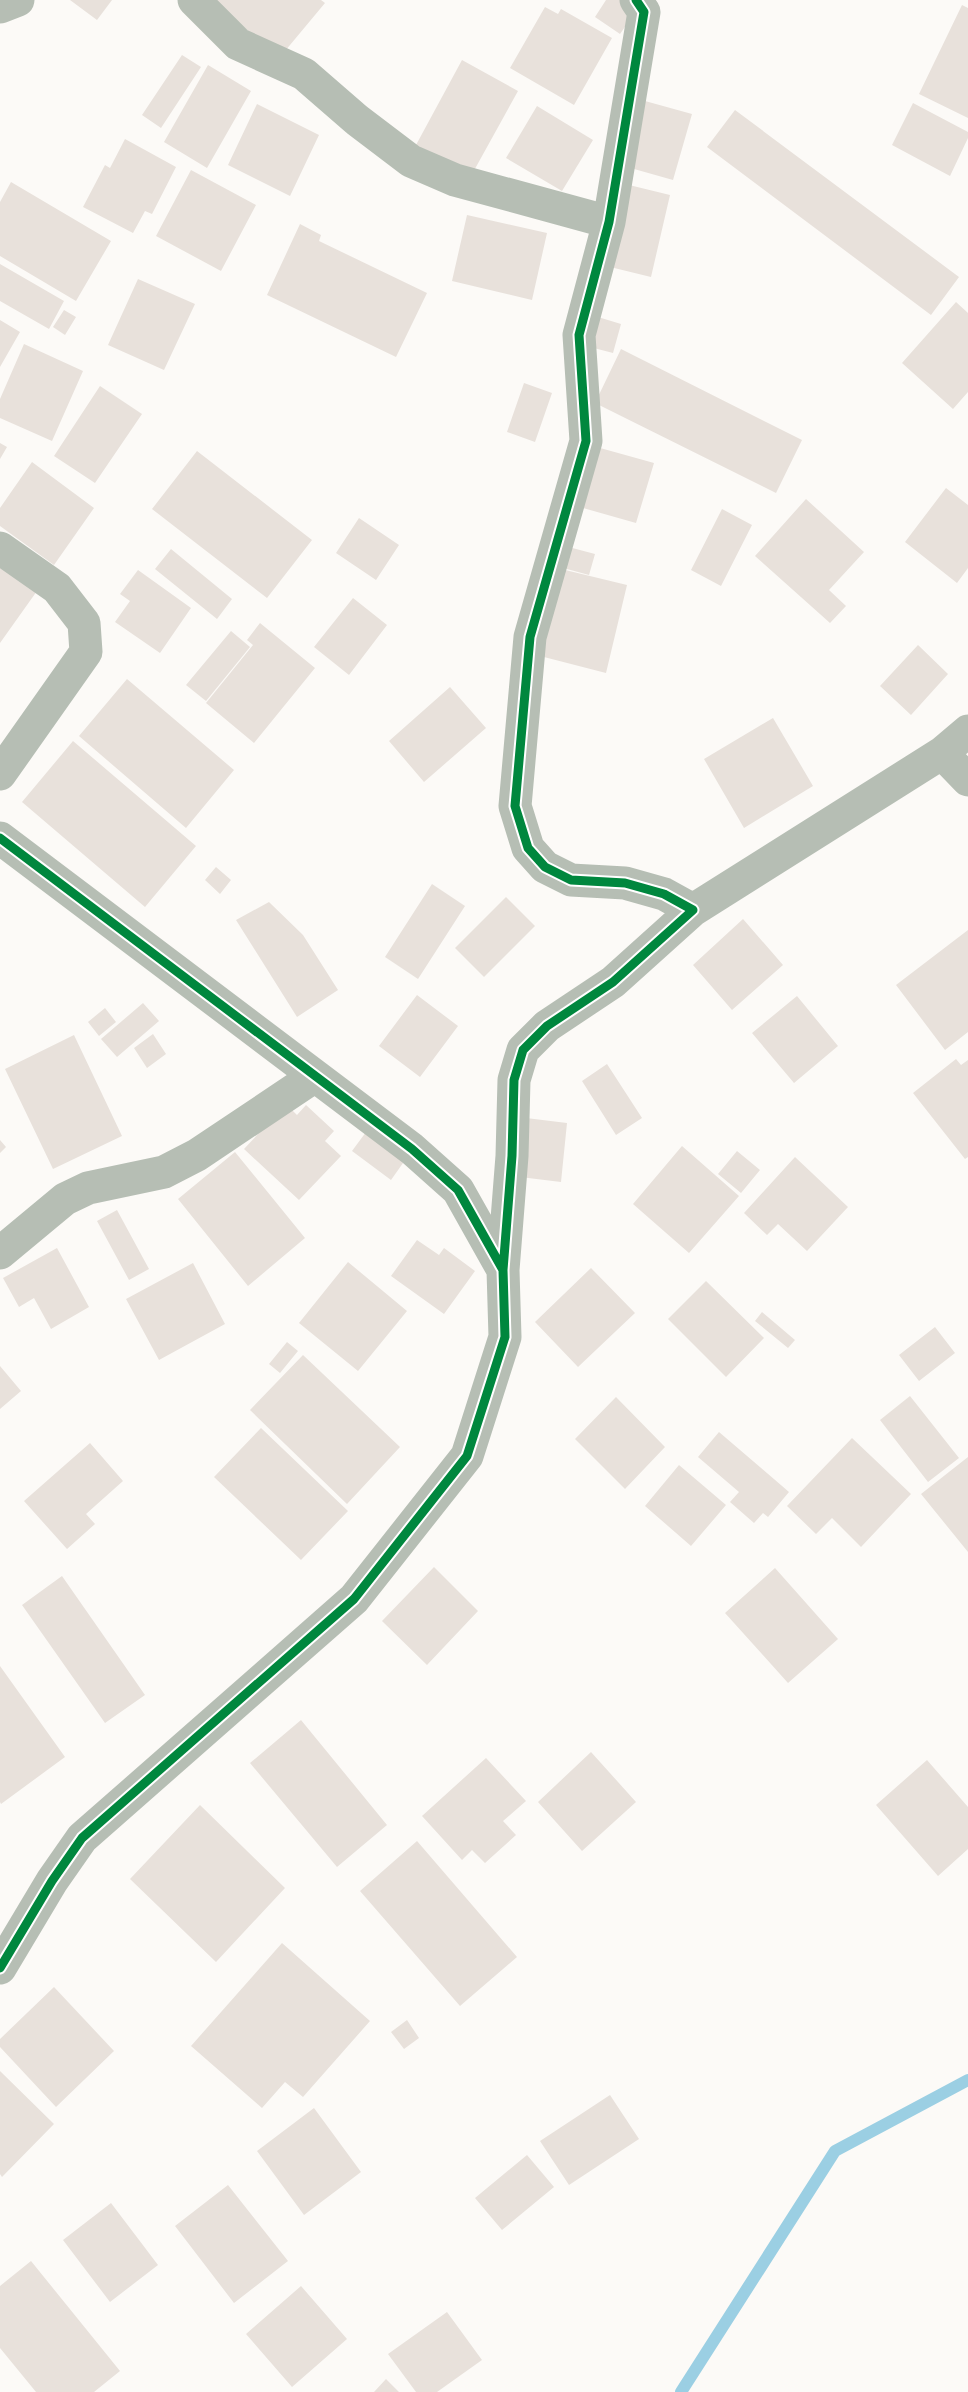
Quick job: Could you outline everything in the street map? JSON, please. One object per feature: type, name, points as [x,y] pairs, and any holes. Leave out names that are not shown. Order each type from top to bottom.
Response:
[{"type":"street","points":[[0,7],[18,0]]},
{"type":"street","points":[[194,0],[238,44],[304,74],[357,120],[411,161],[455,180],[609,222]]},
{"type":"street","points":[[636,0],[644,12],[609,222],[579,335],[586,441],[530,637],[514,806],[528,848],[545,867],[571,880],[625,883],[654,892],[693,910]]},
{"type":"street","points":[[0,549],[57,588],[84,623],[86,652],[0,774]]},
{"type":"street","points":[[0,1968],[52,1881],[82,1838],[354,1599],[467,1456],[505,1337],[503,1270],[512,1156],[514,1080],[523,1050],[547,1026],[613,982],[693,910],[942,753],[968,731]]},
{"type":"street","points":[[942,753],[968,780]]},
{"type":"street","points":[[0,838],[412,1149],[458,1190],[503,1270]]},
{"type":"street","points":[[0,1253],[65,1199],[88,1188],[164,1172],[197,1155],[315,1076]]},
{"type":"building","points":[[70,0],[112,0],[97,20]]},
{"type":"building","points":[[211,0],[321,0],[325,3],[280,57]]},
{"type":"building","points":[[606,0],[620,0],[636,11],[620,34],[595,17]]},
{"type":"building","points":[[962,5],[968,8],[968,118],[919,94]]},
{"type":"building","points":[[545,7],[558,14],[561,9],[612,38],[574,105],[510,68]]},
{"type":"building","points":[[182,55],[201,67],[161,128],[142,115]]},
{"type":"building","points":[[462,60],[518,91],[471,176],[416,145]]},
{"type":"building","points":[[208,65],[251,91],[207,168],[164,142]]},
{"type":"building","points":[[645,101],[692,114],[673,180],[627,167]]},
{"type":"building","points":[[913,103],[968,132],[968,138],[950,176],[892,145]]},
{"type":"building","points":[[257,104],[319,135],[290,196],[228,165]]},
{"type":"building","points":[[537,106],[593,140],[562,191],[506,158]]},
{"type":"building","points":[[735,110],[959,277],[931,315],[707,147]]},
{"type":"building","points":[[125,139],[176,167],[152,214],[145,211],[133,233],[83,207],[105,165],[110,168]]},
{"type":"building","points":[[191,170],[256,205],[221,271],[156,236]]},
{"type":"building","points":[[11,182],[111,241],[76,301],[0,256],[0,202]]},
{"type":"building","points":[[625,184],[670,195],[651,277],[606,266]]},
{"type":"building","points":[[467,215],[547,233],[532,300],[452,281]]},
{"type":"building","points":[[300,224],[321,235],[319,241],[427,293],[396,357],[267,295]]},
{"type":"building","points":[[0,264],[64,301],[49,329],[0,301]]},
{"type":"building","points":[[138,279],[195,304],[164,370],[108,345]]},
{"type":"building","points":[[956,302],[968,313],[968,392],[953,409],[902,363]]},
{"type":"building","points":[[64,310],[76,317],[65,335],[53,327]]},
{"type":"building","points":[[598,317],[621,324],[613,353],[590,347]]},
{"type":"building","points":[[0,320],[20,332],[0,367]]},
{"type":"building","points":[[24,344],[83,371],[52,441],[0,418],[0,399]]},
{"type":"building","points":[[621,349],[802,440],[776,493],[595,403]]},
{"type":"building","points":[[524,383],[552,393],[535,442],[507,432]]},
{"type":"building","points":[[100,386],[142,414],[95,483],[54,456]]},
{"type":"building","points":[[0,443],[7,447],[0,459]]},
{"type":"building","points":[[593,446],[654,463],[636,523],[576,506]]},
{"type":"building","points":[[197,451],[312,540],[267,598],[152,509]]},
{"type":"building","points":[[32,462],[94,508],[54,565],[0,526],[0,508]]},
{"type":"building","points":[[946,488],[968,505],[968,568],[957,583],[905,542]]},
{"type":"building","points":[[806,499],[864,552],[829,590],[846,606],[830,623],[755,556]]},
{"type":"building","points":[[722,509],[752,525],[721,586],[691,570]]},
{"type":"building","points":[[359,518],[399,545],[376,580],[336,553]]},
{"type":"building","points":[[561,545],[595,554],[589,575],[556,566]]},
{"type":"building","points":[[171,549],[232,599],[217,619],[155,569]]},
{"type":"building","points":[[0,564],[37,591],[0,643]]},
{"type":"building","points":[[561,569],[627,585],[606,673],[540,656]]},
{"type":"building","points":[[138,570],[191,608],[160,653],[115,622],[130,601],[120,594]]},
{"type":"building","points":[[353,598],[387,625],[349,675],[314,647]]},
{"type":"building","points":[[260,623],[315,668],[254,743],[206,703],[253,645],[247,640]]},
{"type":"building","points":[[231,631],[250,647],[206,701],[186,685]]},
{"type":"building","points":[[918,645],[948,674],[911,715],[880,686]]},
{"type":"building","points":[[127,679],[234,770],[186,828],[79,736]]},
{"type":"building","points":[[450,687],[486,728],[424,782],[389,741]]},
{"type":"building","points":[[773,718],[813,786],[744,828],[704,759]]},
{"type":"building","points":[[73,741],[196,846],[145,907],[22,802]]},
{"type":"building","points":[[216,867],[231,880],[220,894],[205,880]]},
{"type":"building","points":[[432,884],[465,906],[418,979],[385,957]]},
{"type":"building","points":[[506,897],[535,926],[484,977],[455,948]]},
{"type":"building","points":[[269,902],[303,935],[338,990],[297,1017],[236,920]]},
{"type":"building","points":[[743,919],[783,965],[732,1010],[693,965]]},
{"type":"building","points":[[968,930],[968,1032],[945,1050],[896,985]]},
{"type":"building","points":[[417,995],[458,1026],[420,1077],[379,1046]]},
{"type":"building","points":[[797,996],[838,1046],[794,1083],[752,1033]]},
{"type":"building","points":[[143,1003],[159,1021],[117,1057],[101,1039]]},
{"type":"building","points":[[105,1008],[116,1022],[99,1036],[88,1022]]},
{"type":"building","points":[[153,1034],[166,1054],[147,1068],[134,1048]]},
{"type":"building","points":[[74,1035],[122,1136],[53,1169],[5,1069]]},
{"type":"building","points":[[956,1059],[961,1065],[968,1060],[968,1157],[965,1159],[913,1093]]},
{"type":"building","points":[[607,1064],[642,1118],[616,1135],[582,1081]]},
{"type":"building","points":[[286,1104],[297,1115],[306,1105],[334,1131],[325,1141],[341,1156],[299,1200],[244,1149]]},
{"type":"building","points":[[526,1118],[567,1123],[561,1182],[520,1177]]},
{"type":"building","points":[[369,1128],[408,1156],[391,1180],[352,1151]]},
{"type":"building","points":[[0,1140],[6,1147],[0,1153]]},
{"type":"building","points":[[682,1146],[739,1196],[689,1253],[633,1204]]},
{"type":"building","points":[[737,1151],[760,1170],[741,1193],[718,1174]]},
{"type":"building","points":[[235,1152],[305,1238],[248,1286],[178,1199]]},
{"type":"building","points":[[795,1157],[848,1207],[807,1251],[778,1224],[767,1235],[744,1213]]},
{"type":"building","points":[[117,1210],[149,1269],[129,1280],[97,1221]]},
{"type":"building","points":[[417,1240],[439,1255],[444,1248],[475,1271],[444,1314],[391,1276]]},
{"type":"building","points":[[57,1248],[89,1307],[51,1329],[34,1298],[19,1307],[3,1278]]},
{"type":"building","points":[[348,1262],[407,1311],[358,1371],[299,1323]]},
{"type":"building","points":[[193,1263],[225,1324],[159,1360],[126,1299]]},
{"type":"building","points":[[591,1268],[635,1313],[578,1367],[535,1322]]},
{"type":"building","points":[[706,1281],[764,1338],[726,1377],[668,1319]]},
{"type":"building","points":[[762,1312],[795,1340],[788,1348],[755,1321]]},
{"type":"building","points":[[935,1327],[955,1353],[919,1381],[899,1355]]},
{"type":"building","points":[[287,1342],[298,1351],[280,1373],[269,1364]]},
{"type":"building","points":[[303,1355],[400,1447],[347,1504],[250,1410]]},
{"type":"building","points":[[0,1366],[21,1391],[0,1409]]},
{"type":"building","points":[[910,1396],[959,1458],[928,1482],[880,1420]]},
{"type":"building","points":[[616,1397],[665,1447],[625,1489],[575,1439]]},
{"type":"building","points":[[261,1428],[348,1511],[301,1560],[214,1477]]},
{"type":"building","points":[[719,1432],[789,1492],[768,1517],[763,1513],[754,1523],[730,1502],[739,1492],[698,1457]]},
{"type":"building","points":[[852,1438],[911,1494],[861,1547],[832,1518],[816,1534],[787,1506]]},
{"type":"building","points":[[90,1443],[123,1481],[86,1514],[95,1524],[67,1549],[24,1501]]},
{"type":"building","points":[[968,1457],[968,1552],[921,1494]]},
{"type":"building","points":[[679,1465],[726,1505],[691,1546],[645,1506]]},
{"type":"building","points":[[434,1567],[478,1611],[427,1665],[382,1621]]},
{"type":"building","points":[[775,1568],[838,1639],[788,1683],[725,1613]]},
{"type":"building","points":[[62,1576],[145,1695],[105,1723],[22,1605]]},
{"type":"building","points":[[0,1666],[65,1757],[1,1804],[0,1802]]},
{"type":"building","points":[[301,1720],[387,1825],[337,1867],[250,1763]]},
{"type":"building","points":[[591,1752],[636,1802],[582,1851],[538,1802]]},
{"type":"building","points":[[486,1758],[526,1801],[503,1821],[516,1835],[485,1863],[472,1850],[462,1860],[422,1816]]},
{"type":"building","points":[[927,1760],[968,1807],[968,1849],[938,1876],[876,1805]]},
{"type":"building","points":[[200,1805],[285,1888],[216,1962],[130,1879]]},
{"type":"building","points":[[417,1841],[517,1957],[460,2006],[360,1891]]},
{"type":"building","points":[[282,1943],[370,2021],[303,2097],[285,2082],[262,2108],[191,2046]]},
{"type":"building","points":[[54,1987],[114,2051],[56,2107],[0,2047],[0,2039]]},
{"type":"building","points":[[407,2020],[419,2038],[404,2049],[391,2032]]},
{"type":"building","points":[[0,2071],[54,2124],[2,2177],[0,2174]]},
{"type":"building","points":[[610,2095],[639,2139],[569,2185],[540,2141]]},
{"type":"building","points":[[314,2108],[361,2172],[304,2215],[257,2151]]},
{"type":"building","points":[[527,2155],[554,2187],[502,2230],[475,2198]]},
{"type":"building","points":[[228,2185],[288,2261],[234,2303],[175,2226]]},
{"type":"building","points":[[111,2203],[158,2265],[110,2302],[63,2240]]},
{"type":"building","points":[[31,2261],[120,2371],[94,2392],[36,2392],[0,2348],[0,2286]]},
{"type":"building","points":[[301,2286],[347,2339],[292,2387],[246,2334]]},
{"type":"building","points":[[447,2312],[482,2360],[437,2392],[416,2392],[388,2354]]},
{"type":"building","points":[[386,2379],[399,2392],[374,2392]]},
{"type":"waterway","points":[[681,2392],[835,2151],[968,2080]]},
{"type":"cycle path","points":[[0,1968],[52,1881],[82,1838],[354,1599],[467,1456],[505,1337],[503,1270],[512,1156],[514,1080],[523,1050],[547,1026],[613,982],[693,910],[664,894],[625,883],[571,880],[545,867],[528,848],[515,806],[530,637],[586,441],[579,335],[609,222],[644,12],[636,0]]},
{"type":"cycle path","points":[[0,838],[412,1149],[458,1190],[503,1270]]}]
